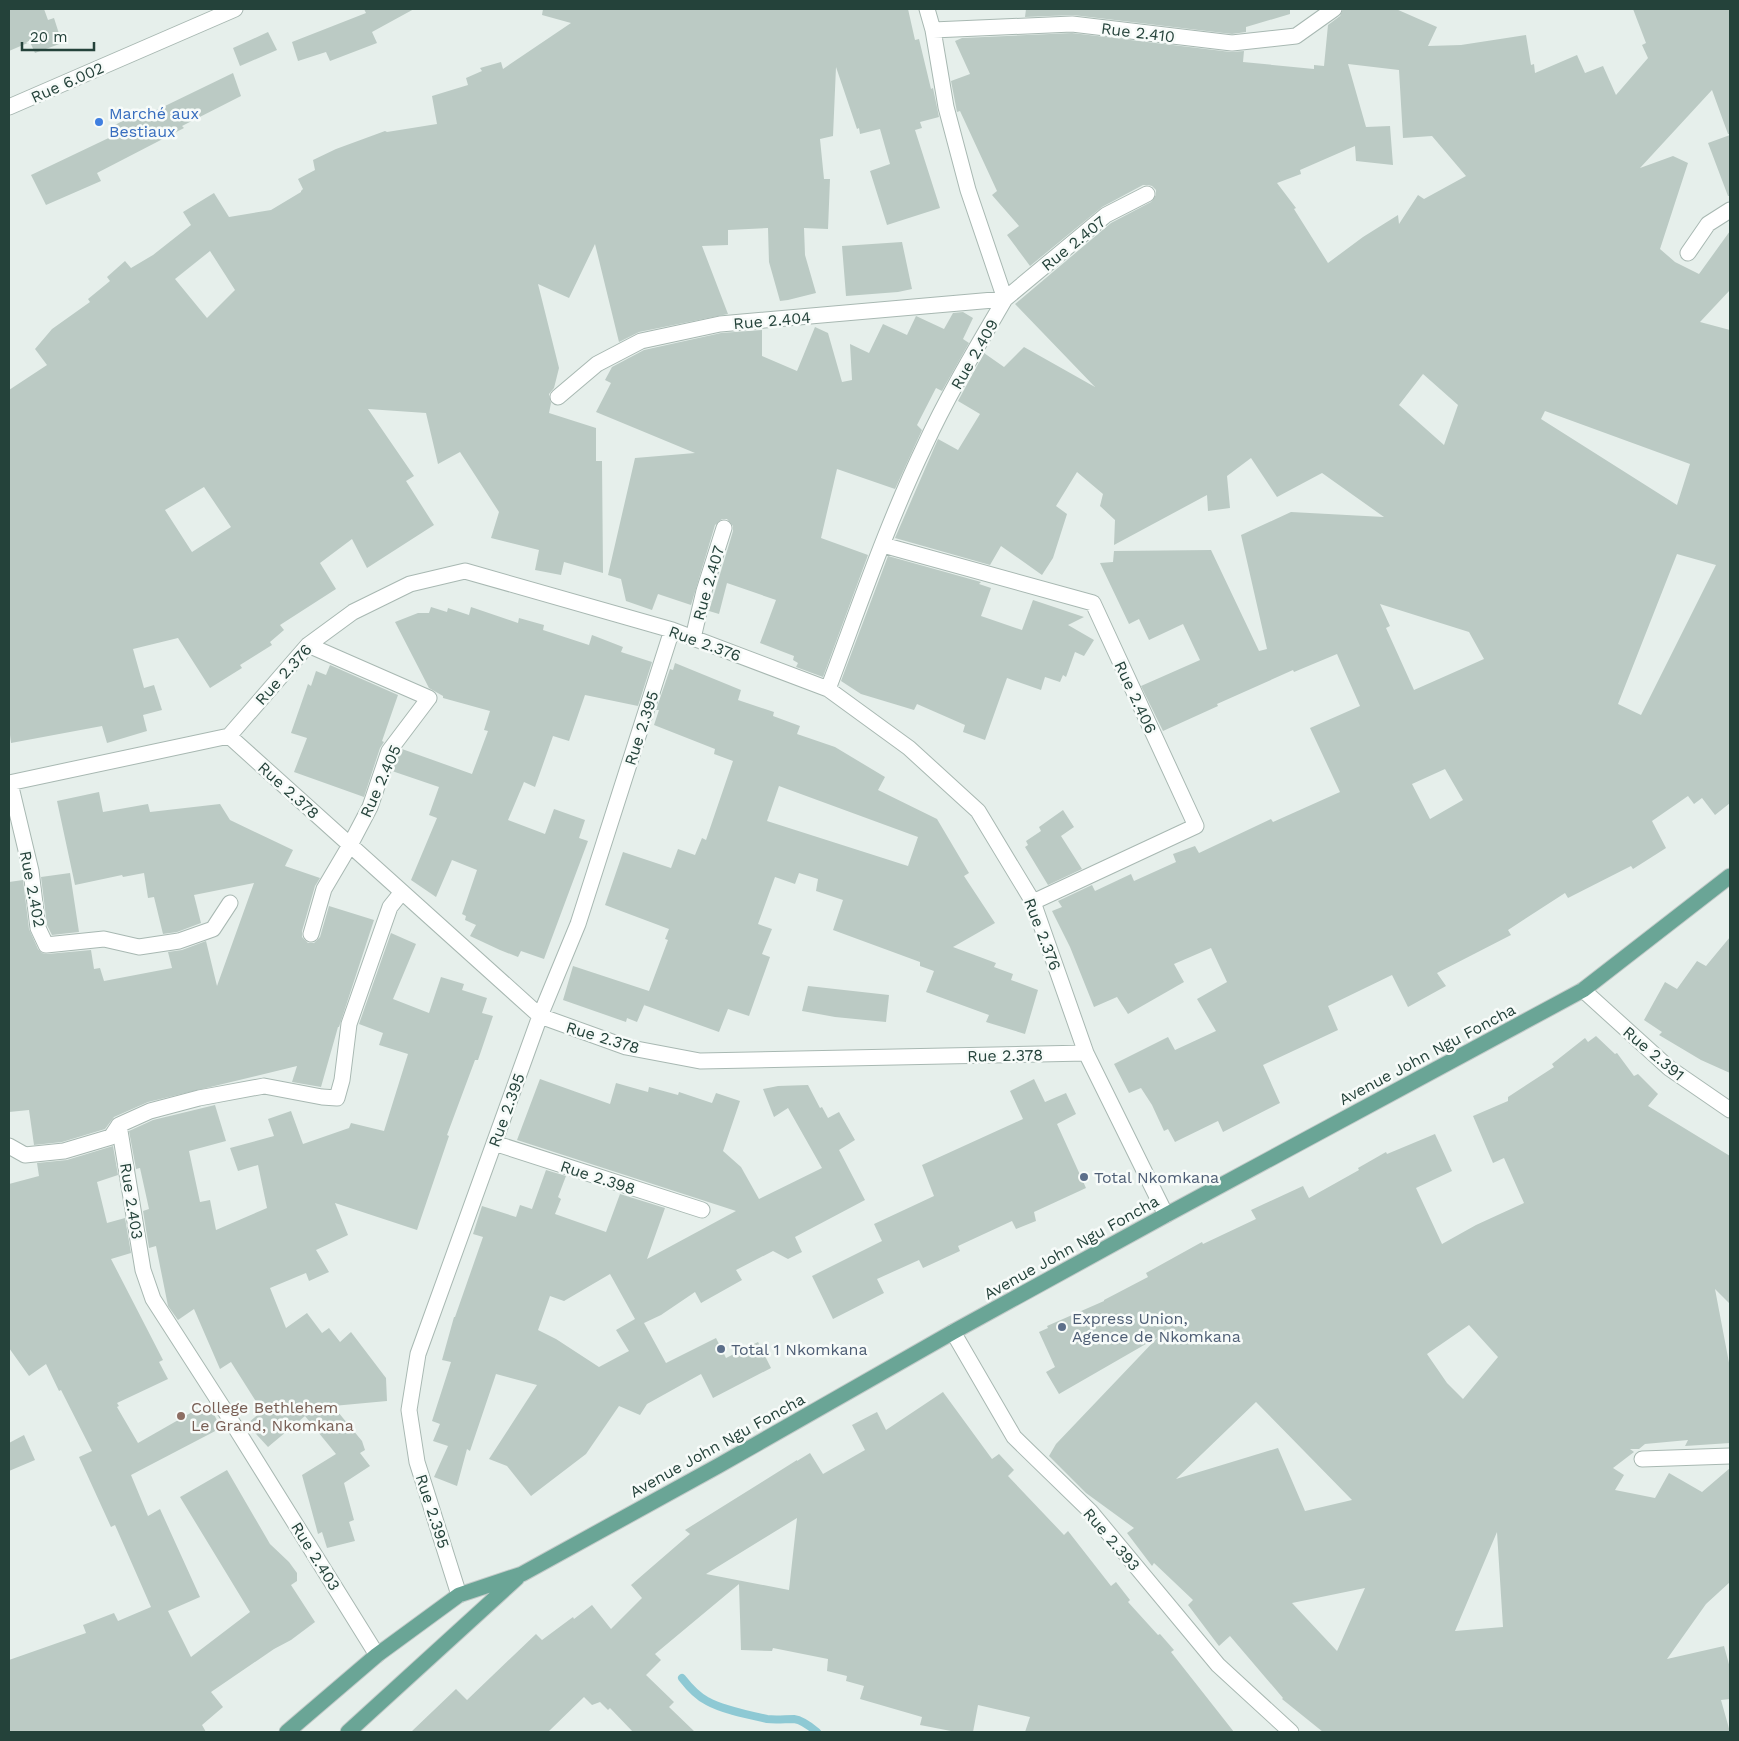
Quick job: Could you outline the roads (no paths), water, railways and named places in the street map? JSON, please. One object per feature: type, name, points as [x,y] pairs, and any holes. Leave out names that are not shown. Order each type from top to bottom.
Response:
[{"type":"main road","name":"Avenue John Ngu Foncha","points":[[286,1732],[377,1655],[460,1595],[522,1574],[718,1466],[953,1332],[1583,990],[1730,876]]},
{"type":"main road","name":"Avenue John Ngu Foncha","points":[[348,1732],[522,1574]]},
{"type":"street","name":"Rue 6.002","points":[[9,107],[235,9]]},
{"type":"street","name":"Rue 2.409","points":[[828,689],[883,545],[924,446],[965,367],[1005,300],[966,181],[946,107],[933,30],[927,9]]},
{"type":"street","name":"Rue 2.410","points":[[933,30],[1072,24],[1232,43],[1296,36],[1334,9]]},
{"type":"street","name":"Rue 2.407","points":[[1005,300],[1106,215],[1147,194]]},
{"type":"street","points":[[1688,253],[1708,224],[1730,210]]},
{"type":"street","name":"Rue 2.404","points":[[558,397],[597,364],[641,341],[720,324],[1005,300]]},
{"type":"street","name":"Rue 2.407","points":[[693,638],[704,591],[724,528]]},
{"type":"street","name":"Rue 2.406","points":[[883,545],[1093,603],[1196,826],[1033,902]]},
{"type":"street","name":"Rue 2.376","points":[[228,736],[308,645],[353,612],[410,584],[465,571],[672,630],[828,689],[910,748],[978,811],[1033,902],[1086,1053],[1166,1215]]},
{"type":"street","name":"Rue 2.395","points":[[460,1595],[417,1462],[409,1410],[418,1354],[540,1016],[578,924],[672,630]]},
{"type":"street","name":"Rue 2.405","points":[[308,645],[428,698],[389,751],[370,807],[324,889],[311,934]]},
{"type":"street","points":[[9,783],[228,736]]},
{"type":"street","name":"Rue 2.378","points":[[228,736],[540,1016],[626,1047],[700,1061],[1086,1053]]},
{"type":"street","name":"Rue 2.402","points":[[9,783],[31,871],[38,928],[46,945],[104,939],[139,946],[179,942],[212,929],[230,903]]},
{"type":"street","points":[[9,1146],[25,1155],[64,1151],[111,1137],[119,1125],[150,1111],[199,1098],[264,1086],[337,1098],[342,1080],[349,1024],[390,907],[402,892]]},
{"type":"street","name":"Rue 2.391","points":[[1583,990],[1669,1068],[1730,1110]]},
{"type":"street","name":"Rue 2.403","points":[[119,1125],[143,1270],[153,1299],[238,1430],[377,1655]]},
{"type":"street","name":"Rue 2.398","points":[[494,1143],[702,1210]]},
{"type":"street","name":"Rue 2.393","points":[[953,1332],[1014,1437],[1090,1511],[1218,1665],[1292,1732]]},
{"type":"street","points":[[1642,1458],[1730,1456]]},
{"type":"waterway","points":[[682,1678],[697,1694],[713,1704],[736,1712],[767,1719],[794,1719],[806,1724],[817,1732]]},
{"type":"place","name":"Marché aux Bestiaux","points":[[99,122]]},
{"type":"place","name":"Total Nkomkana","points":[[1084,1177]]},
{"type":"place","name":"Express Union, Agence de Nkomkana","points":[[1062,1327]]},
{"type":"place","name":"Total 1 Nkomkana","points":[[721,1349]]},
{"type":"place","name":"College Bethlehem Le Grand, Nkomkana","points":[[181,1416]]}]
